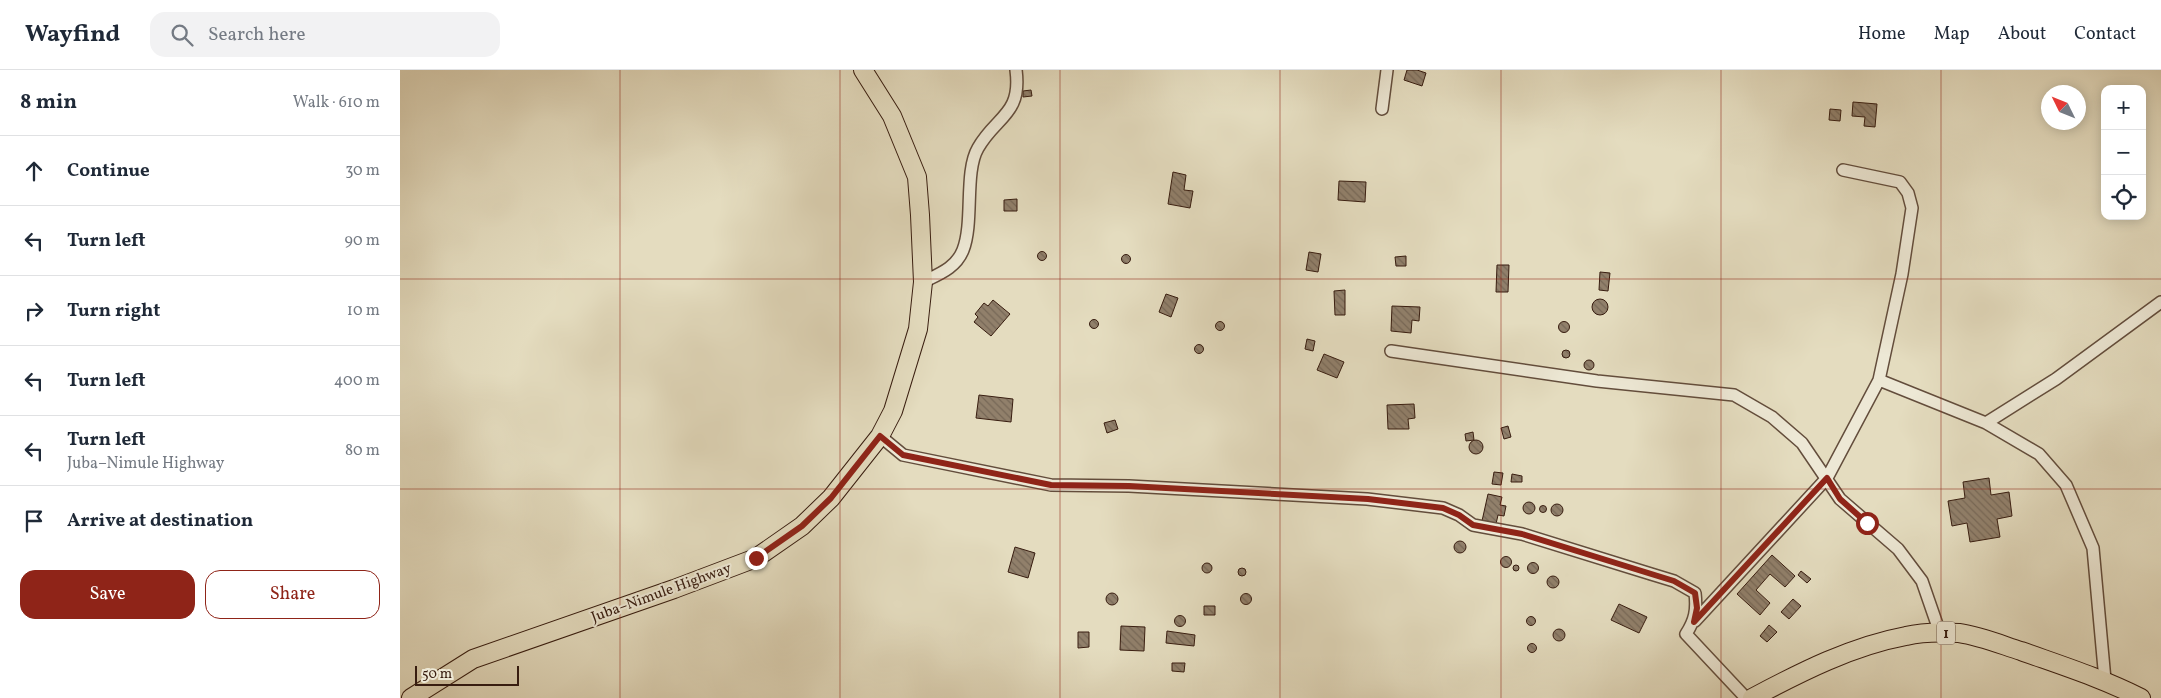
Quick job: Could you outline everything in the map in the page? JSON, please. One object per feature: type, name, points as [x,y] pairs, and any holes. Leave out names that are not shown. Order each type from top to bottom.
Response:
[{"type":"main road","name":"Juba–Nimule Highway","points":[[411,698],[473,658],[674,589],[756,558],[802,526],[831,498],[880,436],[893,411],[918,328],[923,282],[917,177],[892,116],[863,70]]},
{"type":"main road","name":"1","points":[[1752,698],[1798,674],[1849,652],[1908,635],[1960,633],[2106,680],[2141,698]]},
{"type":"street","points":[[923,282],[953,266],[963,249],[970,203],[971,180],[977,149],[1013,106],[1018,85],[1016,70]]},
{"type":"street","points":[[1382,109],[1387,70]]},
{"type":"street","points":[[1746,698],[1686,634],[1694,622],[1827,478],[1879,380],[1902,274],[1912,208],[1908,193],[1900,182],[1843,170]]},
{"type":"street","points":[[1986,423],[2056,379],[2161,302]]},
{"type":"street","points":[[1391,351],[1597,381],[1734,395],[1772,417],[1802,443],[1840,499],[1898,549],[1922,581],[1940,633]]},
{"type":"street","points":[[1879,380],[1986,423],[2039,454],[2066,485],[2093,548],[2106,680]]},
{"type":"street","points":[[880,436],[903,455],[1051,485],[1129,486],[1368,499],[1443,508],[1459,515],[1473,525],[1522,534],[1674,581],[1695,593],[1697,608],[1694,622]]},
{"type":"building","points":[[1407,70],[1417,70],[1426,73],[1422,86],[1404,80]]},
{"type":"building","points":[[1031,90],[1032,96],[1023,97],[1023,91]]},
{"type":"building","points":[[1853,102],[1877,104],[1875,127],[1864,126],[1865,117],[1852,116]]},
{"type":"building","points":[[1830,109],[1841,110],[1840,121],[1829,120]]},
{"type":"building","points":[[1173,172],[1186,175],[1184,190],[1193,191],[1190,208],[1168,204]]},
{"type":"building","points":[[1339,181],[1366,182],[1365,202],[1338,200]]},
{"type":"building","points":[[1017,199],[1017,211],[1004,211],[1004,200]]},
{"type":"building","points":[[1042,252],[1046,256],[1042,260],[1038,256]]},
{"type":"building","points":[[1309,252],[1321,254],[1318,272],[1306,270]]},
{"type":"building","points":[[1126,255],[1130,259],[1126,263],[1122,259]]},
{"type":"building","points":[[1406,256],[1406,266],[1396,266],[1395,257]]},
{"type":"building","points":[[1497,265],[1509,265],[1508,292],[1496,292]]},
{"type":"building","points":[[1600,272],[1610,273],[1608,291],[1599,290]]},
{"type":"building","points":[[1345,290],[1345,315],[1335,315],[1334,291]]},
{"type":"building","points":[[1166,294],[1178,298],[1171,317],[1159,312]]},
{"type":"building","points":[[1600,299],[1608,307],[1600,315],[1592,307]]},
{"type":"building","points":[[993,300],[1010,314],[991,336],[974,322],[978,317],[975,314],[984,303],[988,306]]},
{"type":"building","points":[[1392,306],[1420,307],[1419,321],[1412,320],[1411,333],[1391,331]]},
{"type":"building","points":[[1094,320],[1098,324],[1094,328],[1090,324]]},
{"type":"building","points":[[1564,321],[1570,327],[1564,333],[1558,327]]},
{"type":"building","points":[[1220,322],[1224,326],[1220,330],[1216,326]]},
{"type":"building","points":[[1307,339],[1315,341],[1313,351],[1305,349]]},
{"type":"building","points":[[1199,345],[1203,349],[1199,353],[1195,349]]},
{"type":"building","points":[[1566,350],[1570,354],[1566,358],[1562,354]]},
{"type":"building","points":[[1324,354],[1344,362],[1337,378],[1317,370]]},
{"type":"building","points":[[1587,360],[1591,360],[1594,365],[1593,369],[1587,370],[1584,367],[1584,363]]},
{"type":"building","points":[[979,395],[1013,399],[1011,422],[976,418]]},
{"type":"building","points":[[1414,404],[1415,418],[1408,419],[1409,429],[1388,429],[1387,405]]},
{"type":"building","points":[[1115,420],[1118,429],[1107,433],[1104,423]]},
{"type":"building","points":[[1508,426],[1511,437],[1504,439],[1501,428]]},
{"type":"building","points":[[1473,432],[1474,440],[1466,441],[1465,434]]},
{"type":"building","points":[[1476,440],[1481,442],[1483,447],[1481,452],[1476,454],[1471,452],[1469,447],[1471,442]]},
{"type":"building","points":[[1494,472],[1503,473],[1501,485],[1492,484]]},
{"type":"building","points":[[1512,474],[1522,476],[1522,482],[1511,482]]},
{"type":"building","points":[[1989,478],[1991,495],[2009,492],[2012,516],[1997,519],[2000,537],[1970,542],[1967,523],[1952,526],[1948,501],[1965,498],[1963,482]]},
{"type":"building","points":[[1488,494],[1502,497],[1500,505],[1506,506],[1504,516],[1498,515],[1496,524],[1482,521]]},
{"type":"building","points":[[1529,502],[1535,508],[1529,514],[1523,508]]},
{"type":"building","points":[[1557,504],[1563,510],[1557,516],[1551,510]]},
{"type":"building","points":[[1543,506],[1546,509],[1543,512],[1540,509]]},
{"type":"building","points":[[1460,541],[1466,547],[1460,553],[1454,547]]},
{"type":"building","points":[[1015,547],[1035,553],[1028,578],[1008,572]]},
{"type":"building","points":[[1772,555],[1795,576],[1785,587],[1770,574],[1756,590],[1770,603],[1760,615],[1737,594]]},
{"type":"building","points":[[1504,557],[1508,557],[1511,562],[1510,566],[1504,567],[1501,564],[1501,560]]},
{"type":"building","points":[[1205,563],[1209,563],[1212,568],[1211,572],[1205,573],[1202,570],[1202,566]]},
{"type":"building","points":[[1531,563],[1535,563],[1538,568],[1537,572],[1531,573],[1528,570],[1528,566]]},
{"type":"building","points":[[1516,565],[1519,568],[1516,571],[1513,568]]},
{"type":"building","points":[[1242,568],[1246,572],[1242,576],[1238,572]]},
{"type":"building","points":[[1801,571],[1811,579],[1807,583],[1798,575]]},
{"type":"building","points":[[1553,576],[1559,582],[1553,588],[1547,582]]},
{"type":"building","points":[[1110,593],[1114,593],[1118,599],[1114,605],[1110,605],[1106,601],[1106,597]]},
{"type":"building","points":[[1246,593],[1252,599],[1246,605],[1240,599]]},
{"type":"building","points":[[1793,599],[1801,606],[1789,619],[1781,612]]},
{"type":"building","points":[[1619,604],[1647,617],[1639,633],[1611,620]]},
{"type":"building","points":[[1204,606],[1215,606],[1215,615],[1204,615]]},
{"type":"building","points":[[1178,616],[1182,616],[1185,621],[1184,625],[1178,626],[1175,623],[1175,619]]},
{"type":"building","points":[[1531,617],[1535,621],[1531,625],[1527,621]]},
{"type":"building","points":[[1769,625],[1777,632],[1767,642],[1760,636]]},
{"type":"building","points":[[1121,626],[1145,627],[1144,651],[1120,650]]},
{"type":"building","points":[[1559,629],[1565,635],[1559,641],[1553,635]]},
{"type":"building","points":[[1167,631],[1195,635],[1194,646],[1166,643]]},
{"type":"building","points":[[1078,632],[1089,632],[1089,647],[1078,648]]},
{"type":"building","points":[[1532,644],[1536,648],[1532,652],[1528,648]]},
{"type":"building","points":[[1172,663],[1185,663],[1184,672],[1172,671]]},
{"type":"route","points":[[756,558],[802,526],[831,498],[880,436],[903,455],[1051,485],[1129,486],[1368,499],[1443,508],[1459,515],[1473,525],[1522,534],[1674,581],[1695,593],[1697,608],[1694,622],[1827,478],[1840,499],[1867,523]]}]
